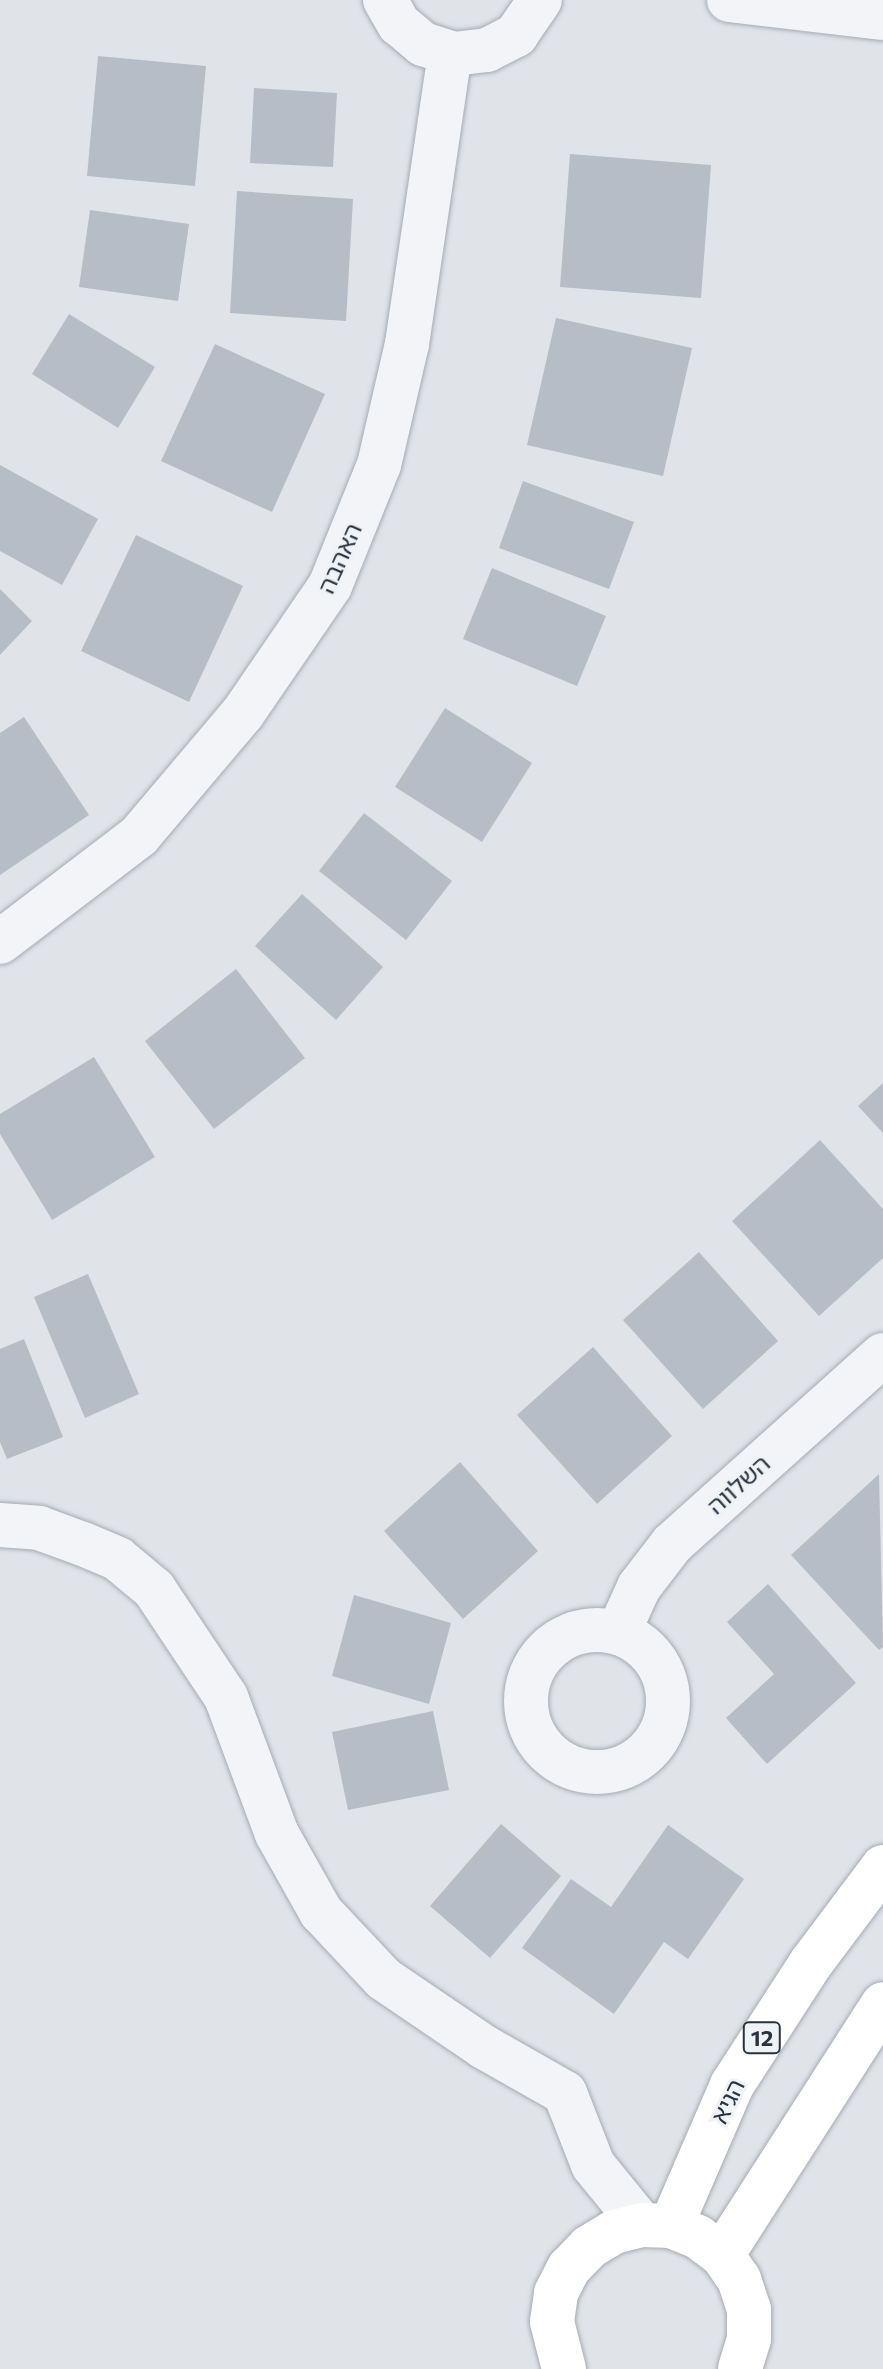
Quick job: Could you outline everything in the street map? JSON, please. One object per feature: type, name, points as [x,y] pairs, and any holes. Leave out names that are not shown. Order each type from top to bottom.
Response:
[{"type":"highway","name":"הגיא","points":[[656,2226],[732,2085],[811,1963],[883,1867]]},
{"type":"highway","points":[[722,2255],[883,2004]]},
{"type":"highway","points":[[564,2369],[552,2322],[556,2293],[569,2268],[601,2239],[656,2226],[698,2237],[722,2255],[739,2279],[749,2309],[749,2339],[740,2369]]},
{"type":"street","points":[[385,0],[399,24],[423,44],[450,53],[487,50],[516,35],[540,0]]},
{"type":"street","points":[[729,0],[883,18]]},
{"type":"street","name":"האהבה","points":[[0,942],[139,836],[243,713],[330,586],[379,465],[407,344],[450,53]]},
{"type":"street","name":"השלווה","points":[[618,1633],[639,1587],[672,1544],[883,1355]]},
{"type":"street","points":[[0,1525],[39,1528],[83,1544],[118,1559],[154,1589],[226,1697],[277,1834],[321,1912],[384,1979],[484,2047],[565,2093],[593,2165],[656,2226]]},
{"type":"building","points":[[98,56],[206,66],[195,186],[87,176]]},
{"type":"building","points":[[254,88],[337,93],[333,167],[250,163]]},
{"type":"building","points":[[570,154],[711,165],[701,298],[560,287]]},
{"type":"building","points":[[237,191],[353,199],[346,321],[230,313]]},
{"type":"building","points":[[90,210],[189,224],[178,301],[79,287]]},
{"type":"building","points":[[69,314],[155,367],[118,428],[32,374]]},
{"type":"building","points":[[556,318],[692,348],[663,476],[527,445]]},
{"type":"building","points":[[215,344],[325,394],[272,512],[161,461]]},
{"type":"building","points":[[0,465],[98,519],[62,585],[0,551]]},
{"type":"building","points":[[523,481],[634,522],[609,589],[499,548]]},
{"type":"building","points":[[136,535],[243,586],[189,702],[81,651]]},
{"type":"building","points":[[492,568],[606,616],[577,686],[463,639]]},
{"type":"building","points":[[0,589],[32,621],[0,655]]},
{"type":"building","points":[[445,708],[532,763],[482,842],[395,787]]},
{"type":"building","points":[[24,717],[89,815],[0,875],[0,733]]},
{"type":"building","points":[[364,813],[452,881],[406,940],[319,871]]},
{"type":"building","points":[[302,894],[383,967],[336,1020],[255,946]]},
{"type":"building","points":[[236,969],[305,1058],[214,1129],[145,1041]]},
{"type":"building","points":[[94,1057],[155,1157],[52,1220],[0,1134],[0,1114]]},
{"type":"building","points":[[883,1083],[883,1133],[858,1106]]},
{"type":"building","points":[[820,1140],[883,1209],[883,1258],[819,1316],[732,1221]]},
{"type":"building","points":[[699,1252],[778,1341],[703,1409],[623,1320]]},
{"type":"building","points":[[88,1274],[139,1394],[85,1418],[34,1297]]},
{"type":"building","points":[[24,1339],[63,1437],[7,1459],[0,1442],[0,1349]]},
{"type":"building","points":[[593,1347],[672,1436],[597,1504],[517,1415]]},
{"type":"building","points":[[460,1462],[538,1551],[463,1619],[384,1531]]},
{"type":"building","points":[[879,1474],[883,1647],[879,1650],[791,1555]]},
{"type":"building","points":[[768,1584],[856,1683],[767,1764],[726,1718],[774,1674],[727,1622]]},
{"type":"building","points":[[354,1595],[451,1623],[429,1704],[332,1676]]},
{"type":"building","points":[[433,1711],[449,1790],[348,1810],[332,1732]]},
{"type":"building","points":[[501,1824],[561,1876],[490,1958],[430,1906]]},
{"type":"building","points":[[668,1825],[744,1879],[688,1959],[664,1942],[614,2014],[522,1948],[571,1879],[611,1907]]}]
